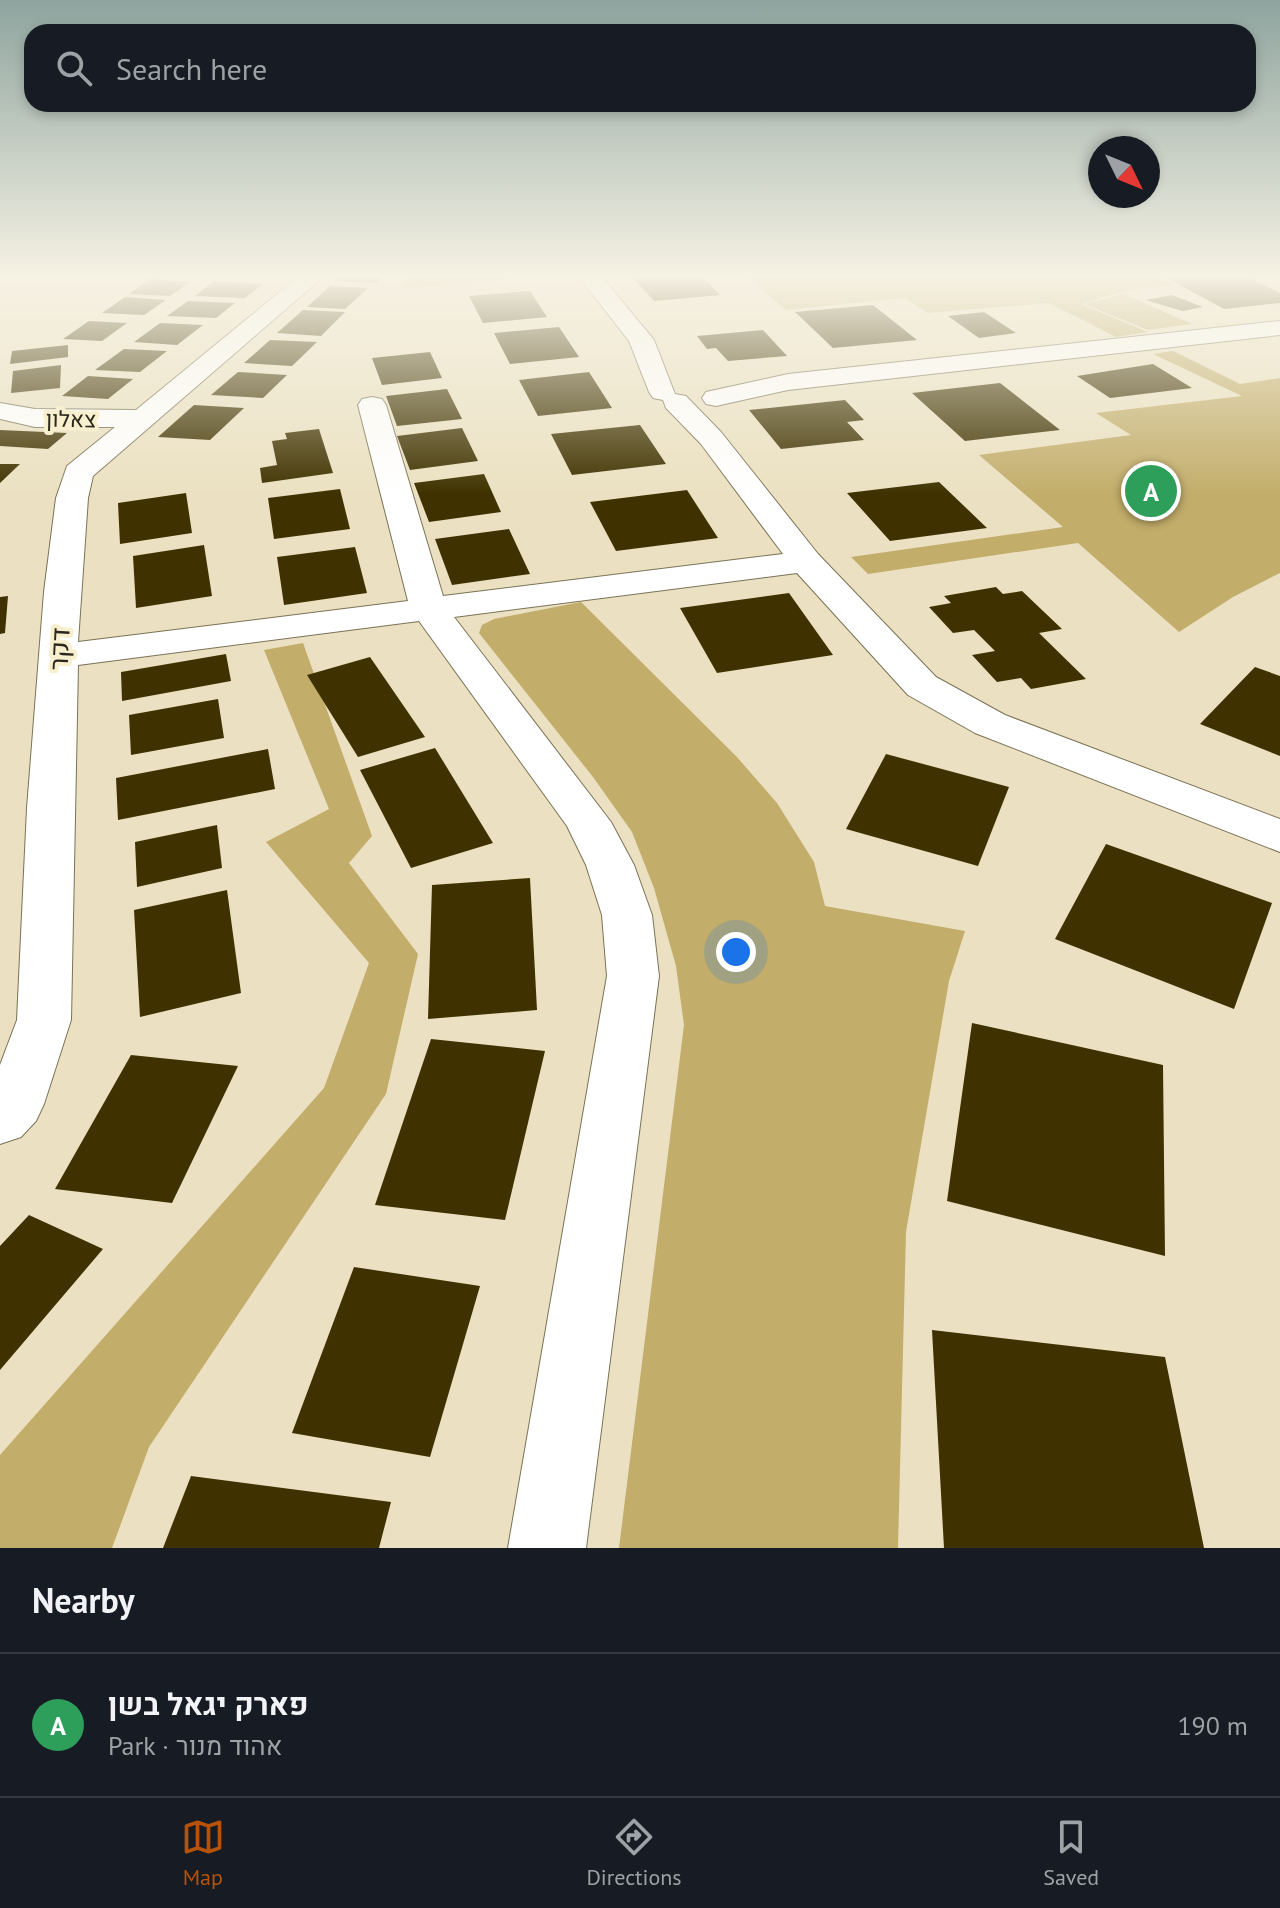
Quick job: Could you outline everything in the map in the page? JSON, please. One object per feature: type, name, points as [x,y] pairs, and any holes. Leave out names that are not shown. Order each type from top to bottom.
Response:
[{"type":"street","name":"דקר","points":[[0,1120],[15,1104],[44,1020],[59,656],[72,498],[78,473],[226,349]]},
{"type":"street","points":[[645,349],[648,356],[695,395],[806,561],[922,686],[990,724],[1213,808],[1280,837]]},
{"type":"street","points":[[695,395],[1086,349]]},
{"type":"street","points":[[372,405],[428,608],[588,822],[610,865],[627,915],[633,976],[547,1548]]},
{"type":"street","name":"צאלון","points":[[0,411],[35,418],[143,419]]},
{"type":"street","points":[[59,656],[806,561]]},
{"type":"street","points":[[1213,808],[1280,826]]},
{"type":"shaded area","points":[[1173,351],[1240,384],[1280,378],[1280,573],[1233,597],[1179,632],[1078,543],[868,574],[851,557],[1063,527],[979,455],[1131,435],[1096,413],[1242,396],[1153,354]]},
{"type":"shaded area","points":[[581,602],[736,756],[777,803],[814,862],[825,906],[965,931],[949,981],[906,1232],[898,1548],[619,1548],[684,1025],[676,966],[654,888],[632,832],[593,777],[479,633],[482,625],[494,619]]},
{"type":"shaded area","points":[[303,643],[372,836],[349,863],[418,954],[386,1094],[149,1447],[112,1548],[0,1548],[0,1455],[324,1088],[369,963],[266,842],[329,809],[264,650]]},
{"type":"building","points":[[68,349],[68,357],[10,364],[12,351]]},
{"type":"building","points":[[124,349],[167,351],[140,372],[95,370]]},
{"type":"building","points":[[260,349],[309,349],[292,366],[244,363]]},
{"type":"building","points":[[502,349],[574,349],[579,357],[510,364]]},
{"type":"building","points":[[717,349],[781,349],[787,356],[728,361]]},
{"type":"building","points":[[430,352],[442,378],[382,385],[372,358]]},
{"type":"building","points":[[1153,364],[1192,388],[1110,398],[1077,376]]},
{"type":"building","points":[[61,365],[60,388],[11,393],[13,371]]},
{"type":"building","points":[[238,372],[287,375],[263,398],[211,395]]},
{"type":"building","points":[[589,372],[612,408],[538,416],[519,380]]},
{"type":"building","points":[[88,376],[133,379],[108,399],[62,396]]},
{"type":"building","points":[[1000,383],[1060,430],[965,441],[912,393]]},
{"type":"building","points":[[447,389],[462,419],[397,426],[386,396]]},
{"type":"building","points":[[845,400],[864,420],[847,422],[864,440],[781,449],[749,410]]},
{"type":"building","points":[[194,405],[244,408],[210,440],[158,437]]},
{"type":"building","points":[[640,425],[666,464],[572,475],[551,434]]},
{"type":"building","points":[[462,428],[478,461],[410,470],[397,436]]},
{"type":"building","points":[[319,429],[333,473],[262,483],[260,468],[277,465],[272,441],[287,439],[285,433]]},
{"type":"building","points":[[0,430],[67,433],[48,449],[0,446]]},
{"type":"building","points":[[0,464],[20,464],[0,483]]},
{"type":"building","points":[[484,474],[501,512],[429,522],[414,483]]},
{"type":"building","points":[[939,482],[987,528],[890,541],[847,493]]},
{"type":"building","points":[[340,489],[350,529],[274,539],[268,498]]},
{"type":"building","points":[[687,490],[718,538],[616,551],[590,502]]},
{"type":"building","points":[[186,493],[192,533],[120,544],[118,503]]},
{"type":"building","points":[[509,529],[530,574],[452,585],[435,539]]},
{"type":"building","points":[[204,545],[212,596],[136,608],[133,556]]},
{"type":"building","points":[[355,547],[367,593],[284,605],[277,557]]},
{"type":"building","points":[[996,587],[1003,594],[1022,591],[1062,629],[1039,633],[1086,679],[1031,689],[1021,678],[997,682],[972,655],[995,651],[974,630],[953,633],[929,607],[951,603],[944,596]]},
{"type":"building","points":[[789,593],[833,655],[717,673],[680,608]]},
{"type":"building","points":[[8,596],[5,633],[0,634],[0,597]]},
{"type":"building","points":[[226,654],[231,681],[122,701],[121,672]]},
{"type":"building","points":[[370,657],[425,737],[358,757],[307,675]]},
{"type":"building","points":[[1255,667],[1280,676],[1280,756],[1200,724]]},
{"type":"building","points":[[218,699],[224,738],[131,755],[129,715]]},
{"type":"building","points":[[435,748],[493,843],[411,868],[360,770]]},
{"type":"building","points":[[268,749],[275,789],[118,820],[116,778]]},
{"type":"building","points":[[886,754],[1009,787],[978,866],[846,829]]},
{"type":"building","points":[[217,825],[222,868],[137,887],[135,842]]},
{"type":"building","points":[[1106,844],[1272,903],[1234,1009],[1055,939]]},
{"type":"building","points":[[530,878],[537,1010],[428,1019],[432,885]]},
{"type":"building","points":[[227,890],[241,993],[140,1017],[134,910]]},
{"type":"building","points":[[972,1023],[1163,1065],[1165,1256],[947,1201]]},
{"type":"building","points":[[431,1039],[545,1051],[505,1220],[375,1205]]},
{"type":"building","points":[[131,1055],[238,1066],[172,1203],[55,1189]]},
{"type":"building","points":[[29,1215],[103,1249],[0,1370],[0,1246]]},
{"type":"building","points":[[354,1267],[480,1286],[430,1457],[292,1433]]},
{"type":"building","points":[[932,1330],[1165,1357],[1204,1548],[944,1548]]},
{"type":"building","points":[[191,1476],[391,1502],[379,1548],[163,1548]]},
{"type":"place","name":"פארק יגאל בשן","points":[[1151,491]]}]
